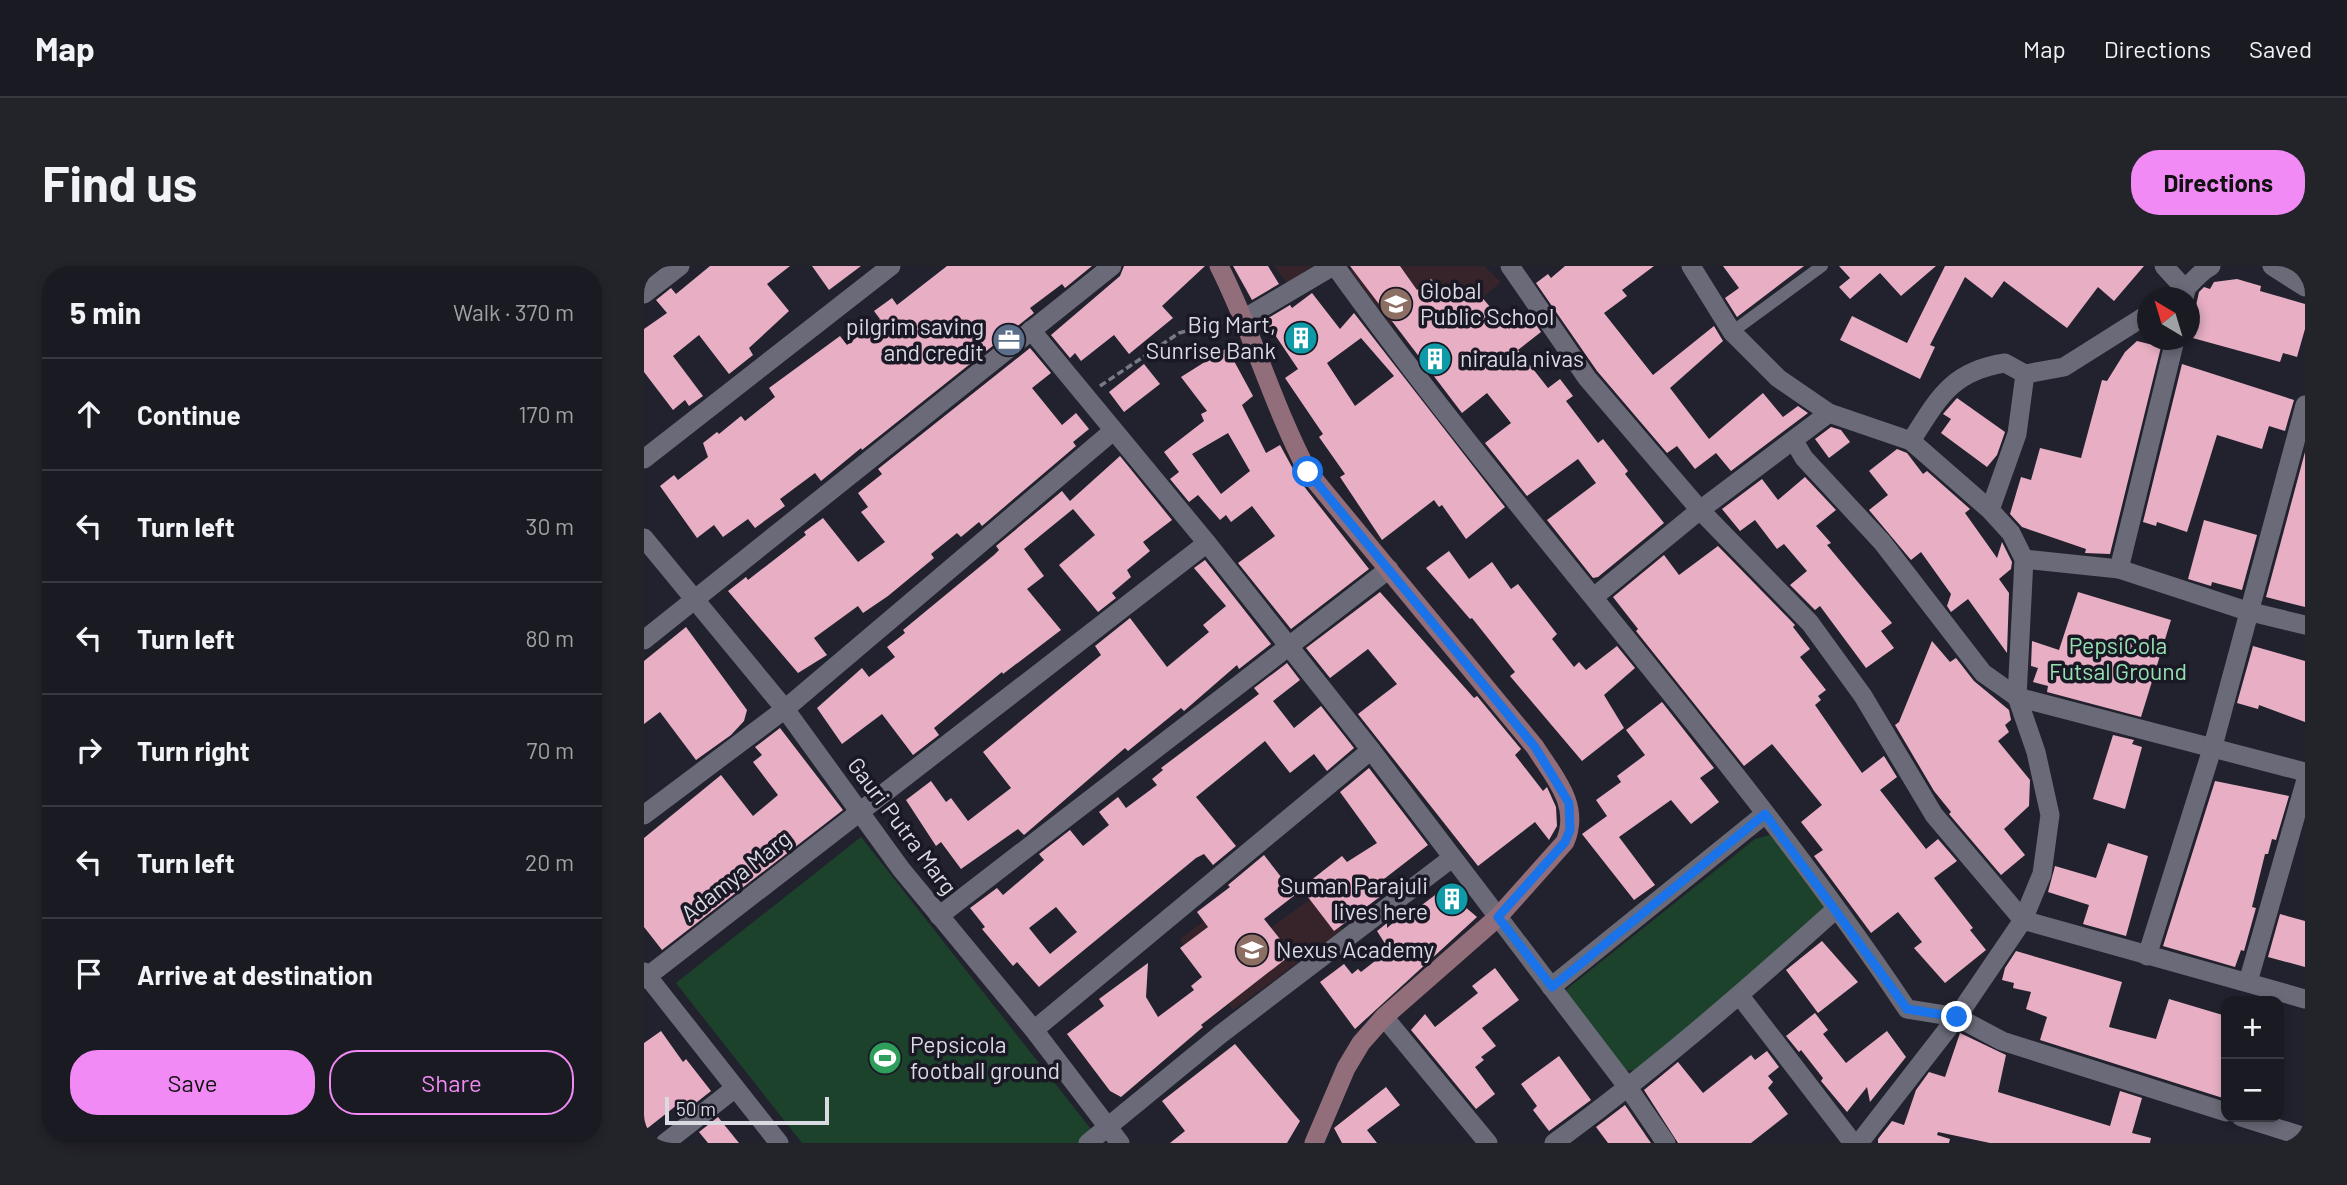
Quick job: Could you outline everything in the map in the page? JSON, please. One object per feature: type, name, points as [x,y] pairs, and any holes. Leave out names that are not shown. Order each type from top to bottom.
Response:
[{"type":"main road","points":[[1219,266],[1245,318],[1292,442],[1308,472],[1535,747],[1569,803],[1570,830],[1565,842],[1498,917],[1384,1017],[1361,1043],[1346,1068],[1314,1143]]},
{"type":"street","points":[[644,294],[680,266]]},
{"type":"street","points":[[644,459],[891,266]]},
{"type":"street","points":[[644,640],[1112,266]]},
{"type":"street","points":[[1245,318],[1334,266],[1511,498],[1594,597],[1765,814],[1907,1009],[1957,1017],[2002,1041],[2221,1110]]},
{"type":"street","points":[[1510,266],[1587,378],[1700,510],[1810,623],[1863,696],[1934,815],[2023,920],[2305,999]]},
{"type":"street","points":[[1691,266],[1732,332],[1778,378],[1829,413],[1910,441],[1990,510],[2011,533],[2024,559],[2017,697],[2036,752],[2050,815],[2042,874],[2023,920],[1957,1017],[1859,1143]]},
{"type":"street","points":[[2164,266],[2177,287]]},
{"type":"street","points":[[2188,287],[2201,271],[2211,266]]},
{"type":"street","points":[[2272,266],[2305,287]]},
{"type":"street","points":[[1910,441],[1946,387],[1970,372],[2005,363],[2025,374],[2064,367],[2137,320]]},
{"type":"street","points":[[1031,330],[1207,543],[1370,750],[1629,1089],[1666,1143]]},
{"type":"street","points":[[2119,569],[2173,350]]},
{"type":"street","points":[[1990,510],[2017,434],[2025,374]]},
{"type":"street","points":[[2147,956],[2213,746],[2247,611],[2305,405]]},
{"type":"street","points":[[1594,597],[1700,510],[1829,413]]},
{"type":"street","points":[[644,815],[785,709],[1113,431]]},
{"type":"street","points":[[1794,441],[1804,458],[1882,542],[1983,673],[2017,697],[2305,772]]},
{"type":"street","name":"Gauri Putra Marg","points":[[644,538],[785,709],[858,811],[939,916],[1034,1030],[1114,1135]]},
{"type":"street","name":"Adamya Marg","points":[[645,976],[1207,543]]},
{"type":"street","points":[[2024,559],[2119,569],[2247,611],[2305,625]]},
{"type":"street","points":[[939,916],[1389,569]]},
{"type":"street","points":[[1034,1030],[1370,750]]},
{"type":"street","points":[[2248,982],[2305,783]]},
{"type":"street","points":[[1552,987],[1765,814]]},
{"type":"street","points":[[1088,1143],[1114,1135],[1221,1034],[1452,858]]},
{"type":"street","points":[[1554,1143],[1629,1089],[1740,996],[1836,909]]},
{"type":"street","points":[[645,976],[779,1143]]},
{"type":"street","points":[[1740,996],[1853,1143]]},
{"type":"street","points":[[1384,1017],[1488,1143]]},
{"type":"street","points":[[665,1143],[734,1088]]},
{"type":"street","points":[[2257,1122],[2305,1137]]},
{"type":"lane","points":[[1732,332],[1822,266]]},
{"type":"path","points":[[1084,397],[1179,333],[1245,318]]},
{"type":"shaded area","points":[[1274,266],[1312,266],[1288,284]]},
{"type":"shaded area","name":"Global Public School","points":[[1355,266],[1484,266],[1501,282],[1460,316],[1432,293],[1390,324],[1350,270]]},
{"type":"shaded area","name":"Nexus Academy","points":[[1239,895],[1265,932],[1316,895],[1342,930],[1233,1010],[1180,939]]},
{"type":"green space","points":[[1770,835],[1825,900],[1824,914],[1635,1070],[1620,1071],[1566,1001],[1567,989],[1755,839]]},
{"type":"green space","name":"Pepsicola football ground","points":[[861,837],[1094,1133],[1081,1143],[802,1143],[676,983]]},
{"type":"building","points":[[710,266],[790,266],[767,284],[789,311],[749,348],[753,355],[729,374],[699,335],[673,356],[703,396],[689,406],[685,400],[673,410],[644,372],[644,329],[667,313],[656,300],[671,288],[676,294]]},
{"type":"building","points":[[812,266],[861,266],[829,290]]},
{"type":"building","points":[[947,266],[1092,266],[1065,288],[1062,284],[1030,308],[1034,313],[821,481],[815,473],[780,499],[785,506],[755,528],[748,519],[723,537],[714,525],[697,538],[660,486],[674,475],[678,480],[708,457],[703,443],[717,432],[719,434],[741,416],[745,421],[775,397],[769,388],[840,336],[847,345],[880,319],[874,311],[892,298],[897,305]]},
{"type":"building","points":[[1124,266],[1205,266],[1162,306],[1173,318],[1129,354],[1114,335],[1081,361],[1075,353],[1070,358],[1051,335],[1120,276]]},
{"type":"building","points":[[1233,266],[1268,266],[1279,284],[1252,300]]},
{"type":"building","points":[[1350,266],[1400,266],[1417,290],[1431,279],[1442,293],[1457,282],[1471,300],[1479,294],[1509,329],[1528,313],[1541,332],[1518,350],[1548,388],[1560,379],[1573,396],[1566,401],[1598,443],[1603,439],[1628,471],[1625,474],[1664,523],[1598,577],[1593,578],[1547,520],[1596,483],[1578,459],[1527,496],[1485,443],[1511,423],[1487,393],[1462,413]]},
{"type":"building","points":[[1565,266],[1654,266],[1622,290],[1627,296],[1604,313],[1653,375],[1714,326],[1723,341],[1670,388],[1709,439],[1763,393],[1783,417],[1798,406],[1808,413],[1731,471],[1716,453],[1695,469],[1677,446],[1667,453],[1597,371],[1536,283],[1548,274],[1551,278]]},
{"type":"building","points":[[1723,266],[1804,266],[1737,317],[1725,298],[1739,288]]},
{"type":"building","points":[[1839,266],[1936,266],[1901,296],[1880,273],[1850,299],[1839,287],[1850,278]]},
{"type":"building","points":[[1945,266],[2144,266],[2114,301],[2098,287],[2067,328],[2004,281],[1992,298],[1965,277],[1930,345],[1935,347],[1920,379],[1840,340],[1852,316],[1907,343]]},
{"type":"building","points":[[2237,279],[2261,286],[2260,291],[2305,304],[2305,329],[2297,357],[2283,353],[2280,362],[2200,340],[2200,291],[2204,287],[2210,289],[2214,282]]},
{"type":"building","points":[[1312,293],[1340,329],[1354,313],[1505,507],[1466,539],[1442,505],[1439,507],[1434,500],[1382,540],[1340,477],[1345,474],[1319,437],[1323,434],[1285,378],[1298,369],[1265,320],[1290,305],[1292,308]],"holes":[[[1361,338],[1394,376],[1355,406],[1327,363]]]},
{"type":"building","points":[[2137,341],[2137,350],[2160,350],[2110,554],[2085,553],[2086,549],[2022,527],[2010,514],[2021,477],[2031,480],[2040,448],[2081,458],[2102,380],[2107,381],[2125,352]]},
{"type":"building","points":[[1030,348],[1051,373],[1032,388],[1062,425],[1076,413],[1089,429],[1073,442],[1076,446],[982,526],[979,522],[961,537],[957,533],[931,554],[934,558],[888,596],[863,613],[858,606],[814,638],[827,655],[798,673],[728,591],[746,577],[748,580],[806,535],[804,532],[823,518],[858,562],[885,542],[861,512],[868,507],[858,493],[882,474],[878,469]]},
{"type":"building","points":[[1227,348],[1253,396],[1242,405],[1266,453],[1280,445],[1299,480],[1369,569],[1291,629],[1238,563],[1275,536],[1252,506],[1231,522],[1226,515],[1220,520],[1198,495],[1189,502],[1170,479],[1179,472],[1164,452],[1204,421],[1201,414],[1207,411],[1181,377]],"holes":[[[1228,433],[1250,471],[1221,494],[1192,454]]]},
{"type":"building","points":[[1144,364],[1160,384],[1124,412],[1109,392]]},
{"type":"building","points":[[2182,364],[2294,400],[2285,431],[2269,426],[2262,449],[2217,435],[2187,532],[2157,522],[2156,526],[2143,522]]},
{"type":"building","points":[[1957,398],[2005,432],[1997,455],[1987,467],[1941,433],[1951,419],[1943,414]]},
{"type":"building","points":[[1831,427],[1841,430],[1850,442],[1829,458],[1815,439]]},
{"type":"building","points":[[1897,449],[1907,453],[1923,474],[1927,471],[1970,509],[1965,513],[1997,558],[2002,542],[2012,562],[2011,569],[1999,579],[2009,593],[2007,653],[1968,599],[1951,612],[1947,606],[1951,594],[1921,552],[1911,560],[1869,510],[1888,495],[1869,471]]},
{"type":"building","points":[[2305,452],[2305,607],[2266,597]]},
{"type":"building","points":[[1120,456],[1172,520],[1143,542],[1150,551],[1127,570],[1131,577],[1112,593],[1116,598],[1098,612],[1059,565],[1095,535],[1073,509],[1024,549],[1044,576],[1027,589],[1061,630],[1003,674],[1002,672],[934,728],[939,735],[913,755],[882,714],[842,744],[817,708],[862,668],[869,677],[895,657],[887,647],[905,633],[903,630],[994,555],[999,550],[996,546],[1062,491],[1070,501]]},
{"type":"building","points":[[1805,477],[1836,510],[1816,526],[1831,543],[1827,545],[1892,623],[1881,631],[1894,648],[1866,668],[1820,606],[1815,610],[1790,585],[1807,571],[1784,544],[1777,549],[1755,520],[1740,531],[1722,509],[1762,479],[1778,500]]},
{"type":"building","points":[[2204,520],[2257,535],[2242,590],[2212,582],[2211,586],[2188,579]]},
{"type":"building","points":[[1718,546],[1795,625],[1793,627],[1810,649],[1800,657],[1826,690],[1818,696],[1821,700],[1815,705],[1862,773],[1884,756],[1897,777],[1880,790],[1926,849],[1938,839],[1957,861],[1934,878],[1973,928],[1970,930],[1986,950],[1945,983],[1914,948],[1922,942],[1898,912],[1871,933],[1814,856],[1823,850],[1801,822],[1822,805],[1772,744],[1744,766],[1636,631],[1638,629],[1613,597],[1664,555],[1679,575]]},
{"type":"building","points":[[1449,551],[1469,579],[1492,562],[1511,589],[1518,584],[1557,634],[1552,639],[1574,667],[1579,662],[1586,670],[1617,646],[1635,668],[1604,695],[1624,728],[1582,761],[1510,676],[1515,672],[1472,618],[1470,619],[1426,568]]},
{"type":"building","points":[[1205,560],[1271,644],[1239,669],[1237,665],[1184,711],[1181,708],[1128,751],[1125,748],[1024,835],[1018,829],[961,869],[941,842],[936,846],[906,800],[931,781],[946,802],[951,798],[968,821],[1011,788],[983,752],[1101,655],[1095,646],[1130,618],[1167,667],[1209,632],[1203,625],[1226,606],[1194,568]]},
{"type":"building","points":[[1380,592],[1474,698],[1477,696],[1521,749],[1515,755],[1543,791],[1547,787],[1556,807],[1557,826],[1549,840],[1535,822],[1478,866],[1358,714],[1397,684],[1368,649],[1330,678],[1306,648]]},
{"type":"building","name":"PepsiCola Futsal Ground","points":[[2078,592],[2171,620],[2141,717],[2047,692],[2048,686],[2033,682],[2038,668],[2031,666],[2032,641],[2059,650]]},
{"type":"building","points":[[686,627],[747,710],[744,721],[731,735],[696,760],[660,712],[644,724],[644,661]]},
{"type":"building","points":[[1932,641],[1950,662],[1956,658],[1974,681],[2009,710],[2011,720],[2005,725],[2009,732],[1998,741],[2030,780],[2029,806],[2004,829],[2025,855],[2001,875],[1949,814],[1951,812],[1934,791],[1895,725],[1899,722]]},
{"type":"building","points":[[2253,646],[2305,661],[2305,722],[2259,705],[2258,709],[2237,703]]},
{"type":"building","points":[[1287,663],[1300,680],[1273,701],[1294,728],[1321,706],[1354,748],[1327,771],[1314,754],[1290,773],[1265,741],[1196,797],[1236,846],[1213,865],[1204,854],[1196,858],[1039,987],[1017,962],[1013,966],[982,929],[985,927],[970,908],[997,888],[1003,895],[1044,860],[1039,854],[1070,830],[1083,846],[1109,825],[1099,812],[1118,797],[1126,808],[1157,785],[1152,779],[1163,770],[1161,768],[1259,694],[1254,688]],"holes":[[[1056,907],[1077,932],[1050,954],[1029,928]]]},
{"type":"building","points":[[1662,702],[1714,768],[1700,778],[1719,802],[1691,824],[1671,800],[1619,837],[1655,885],[1634,900],[1582,834],[1607,816],[1596,800],[1621,782],[1617,776],[1645,755],[1626,730]]},
{"type":"building","points":[[780,728],[843,810],[662,950],[644,927],[644,838],[721,775],[753,816],[778,795],[753,762],[762,755],[755,747]]},
{"type":"building","points":[[2113,735],[2134,740],[2132,744],[2142,747],[2125,809],[2093,799]]},
{"type":"building","points":[[1369,768],[1428,845],[1384,879],[1385,893],[1334,931],[1301,888],[1342,856],[1347,862],[1377,843],[1340,792]]},
{"type":"building","points":[[2215,781],[2289,796],[2276,840],[2272,839],[2268,854],[2265,854],[2252,907],[2256,908],[2244,951],[2241,950],[2235,967],[2163,946]]},
{"type":"building","points":[[2108,843],[2148,856],[2126,936],[2083,924],[2089,905],[2048,892],[2055,866],[2096,878]]},
{"type":"building","points":[[1264,855],[1295,895],[1264,919],[1292,954],[1201,1025],[1203,1027],[1121,1097],[1110,1091],[1067,1034],[1104,1006],[1099,999],[1148,963],[1146,997],[1158,1017],[1194,990],[1191,986],[1202,977],[1180,948],[1208,927],[1197,912],[1230,887],[1228,885]]},
{"type":"building","points":[[1451,883],[1464,906],[1477,917],[1355,1029],[1320,982],[1344,964],[1352,974],[1358,969],[1361,972],[1389,950],[1377,931],[1387,923],[1387,928],[1400,917],[1402,920]]},
{"type":"building","points":[[2280,914],[2305,921],[2305,967],[2268,957]]},
{"type":"building","points":[[1822,941],[1858,982],[1818,1013],[1786,970]]},
{"type":"building","points":[[2016,951],[2122,982],[2109,1027],[2156,1039],[2169,999],[2221,1015],[2221,1097],[2040,1040],[2047,1017],[2026,1009],[2031,992],[2013,988],[2014,983],[2002,980],[2005,968]]},
{"type":"building","points":[[1495,968],[1519,1000],[1482,1028],[1496,1046],[1481,1057],[1484,1060],[1475,1067],[1495,1094],[1476,1109],[1411,1030],[1425,1014],[1435,1027],[1478,993],[1472,986]]},
{"type":"building","points":[[1815,1013],[1828,1030],[1823,1034],[1846,1063],[1887,1031],[1906,1057],[1870,1102],[1867,1087],[1847,1112],[1821,1081],[1823,1078],[1801,1050],[1799,1052],[1786,1036]]},
{"type":"building","points":[[661,1031],[683,1062],[686,1059],[711,1091],[683,1113],[677,1105],[644,1131],[644,1043]]},
{"type":"building","points":[[1960,1033],[2006,1055],[1998,1092],[2110,1126],[2120,1091],[2142,1098],[2132,1133],[2151,1138],[2150,1143],[1990,1143],[1938,1132],[1937,1135],[1950,1139],[1949,1143],[1878,1143],[1878,1139],[1892,1121],[1904,1125],[1916,1090],[1929,1072],[1945,1077]]},
{"type":"building","points":[[1235,1044],[1300,1121],[1287,1143],[1170,1143],[1185,1131],[1162,1101]]},
{"type":"building","points":[[1767,1051],[1779,1067],[1768,1076],[1773,1082],[1768,1088],[1788,1114],[1751,1143],[1678,1143],[1644,1090],[1678,1062],[1703,1093],[1751,1055],[1755,1060]]},
{"type":"building","points":[[1559,1056],[1591,1100],[1549,1131],[1533,1110],[1537,1106],[1521,1084]]},
{"type":"building","points":[[1386,1087],[1400,1105],[1367,1130],[1377,1143],[1342,1143],[1334,1128]]},
{"type":"building","points":[[1625,1105],[1651,1143],[1608,1143],[1596,1127]]},
{"type":"building","points":[[718,1117],[739,1143],[708,1143],[699,1132]]},
{"type":"place","name":"Global Public School","points":[[1396,304]]},
{"type":"place","name":"Big Mart, Sunrise Bank","points":[[1301,338]]},
{"type":"place","name":"pilgrim saving and credit","points":[[1009,340]]},
{"type":"place","name":"niraula nivas","points":[[1435,359]]},
{"type":"place","name":"Suman Parajuli lives here","points":[[1452,899]]},
{"type":"place","name":"Nexus Academy","points":[[1252,950]]},
{"type":"place","name":"Pepsicola football ground","points":[[885,1058]]},
{"type":"route","points":[[1308,472],[1535,747],[1569,803],[1570,830],[1565,842],[1498,917],[1552,987],[1765,814],[1907,1009],[1957,1017]]}]
